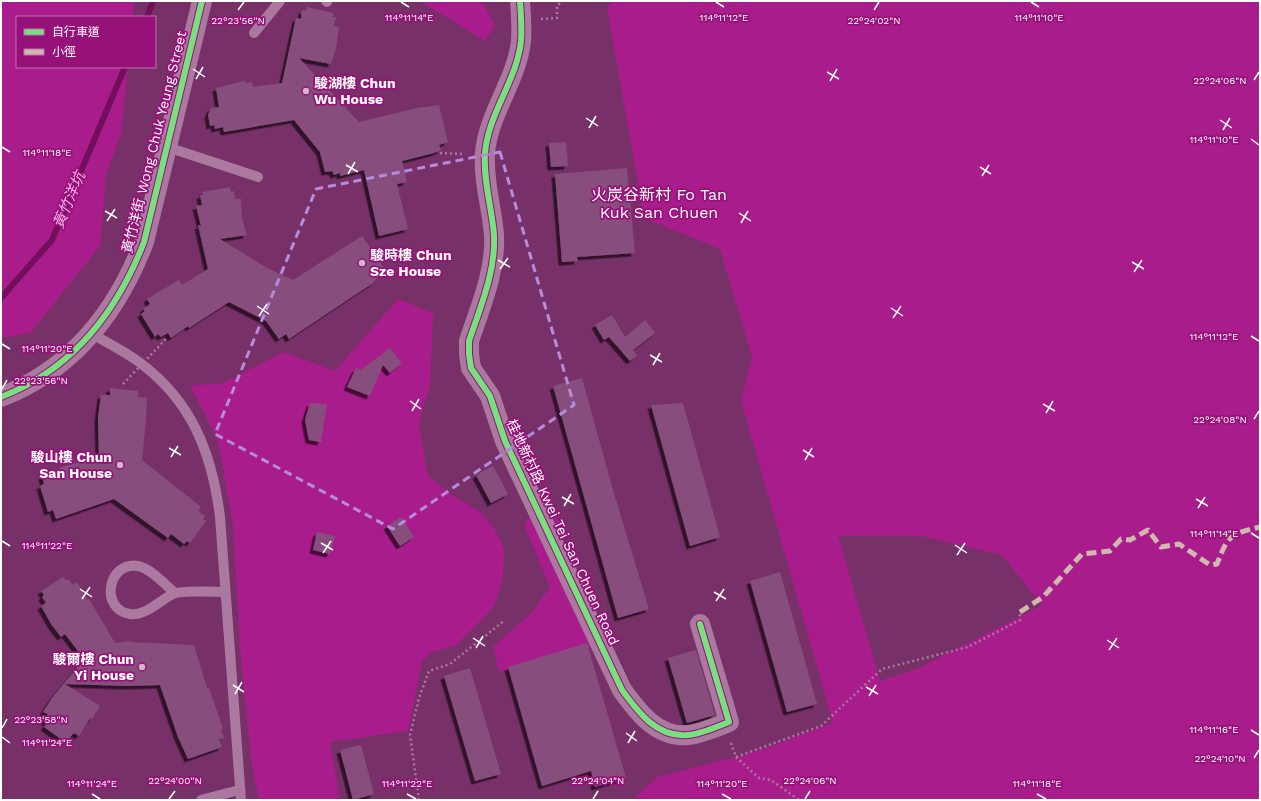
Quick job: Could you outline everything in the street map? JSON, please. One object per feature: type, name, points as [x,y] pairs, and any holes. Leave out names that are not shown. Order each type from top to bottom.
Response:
[{"type":"street","name":"黃竹洋街 Wong Chuk Yeung Street","points":[[1,397],[39,378],[63,361],[103,320],[120,295],[144,242],[202,1]]},
{"type":"street","name":"桂地新村路 Kwei Tei San Chuen Road","points":[[520,1],[521,41],[517,58],[488,137],[485,153],[486,176],[494,236],[492,261],[469,341],[471,368],[490,396],[505,441],[622,690],[638,713],[650,724],[662,730],[687,735],[725,723]]},
{"type":"street","points":[[700,624],[729,722],[725,723]]},
{"type":"lane","points":[[254,33],[280,1]]},
{"type":"lane","points":[[167,147],[258,177]]},
{"type":"lane","points":[[91,333],[139,362],[174,394],[192,422],[206,452],[216,484],[240,795],[201,800]]},
{"type":"lane","points":[[175,593],[146,569],[139,566],[131,566],[121,570],[112,580],[110,588],[110,594],[114,604],[119,609],[131,614],[147,610],[175,593],[225,592]]},
{"type":"path","points":[[537,19],[557,18],[557,6],[562,1]]},
{"type":"path","points":[[440,153],[470,154]]},
{"type":"path","points":[[123,384],[166,340]]},
{"type":"path","points":[[736,757],[821,726],[882,668],[968,647],[1020,620],[1020,612]]},
{"type":"path","points":[[420,800],[410,735],[419,698],[429,671],[450,664],[505,620]]},
{"type":"path","points":[[725,723],[736,757],[759,778],[771,780],[799,800]]},
{"type":"highlighted area","points":[[500,152],[574,405],[393,529],[215,434],[316,189]]},
{"type":"shaded area","points":[[1,1],[134,1],[133,16],[16,16],[16,68],[128,68],[121,133],[106,174],[100,246],[30,333],[1,338]]},
{"type":"shaded area","points":[[420,1],[478,1],[483,3],[495,25],[485,41]]},
{"type":"shaded area","points":[[613,1],[1260,1],[1260,800],[632,800],[657,777],[755,752],[833,723],[741,401],[752,357],[720,249],[644,218],[607,8]],"holes":[[[838,536],[921,536],[1002,555],[1042,605],[917,669],[880,681]]]},
{"type":"shaded area","points":[[398,299],[433,313],[430,388],[423,406],[419,427],[428,476],[456,498],[479,511],[494,528],[504,549],[503,577],[494,607],[455,646],[432,652],[422,661],[408,731],[330,742],[340,800],[259,800],[252,765],[241,660],[233,525],[218,441],[190,385],[221,384],[284,352],[335,371]]},
{"type":"shaded area","points":[[544,495],[559,522],[570,599],[594,647],[533,668],[499,671],[493,647],[533,611],[550,587],[524,525]]},
{"type":"building","name":"駿湖樓 Chun Wu House","points":[[307,7],[333,13],[333,17],[336,17],[334,26],[339,27],[336,48],[331,64],[299,58],[359,122],[417,108],[439,105],[448,142],[439,145],[441,150],[434,153],[402,161],[407,182],[397,184],[408,229],[379,236],[364,170],[340,176],[340,173],[334,175],[332,171],[325,172],[320,152],[294,120],[224,132],[223,127],[215,129],[214,125],[210,126],[208,115],[211,108],[219,107],[216,88],[244,81],[247,83],[252,82],[253,87],[282,83],[296,18],[301,19],[302,10],[306,11]]},
{"type":"building","points":[[566,142],[568,166],[551,167],[549,143]]},
{"type":"building","points":[[627,168],[635,253],[577,257],[578,261],[562,262],[555,174]]},
{"type":"building","name":"駿時樓 Chun Sze House","points":[[230,187],[231,192],[234,191],[235,199],[241,199],[242,219],[247,235],[220,239],[267,268],[293,280],[362,236],[383,267],[376,272],[379,276],[373,283],[289,339],[286,334],[279,339],[266,321],[229,302],[189,328],[188,326],[171,338],[168,333],[161,337],[158,334],[155,337],[141,314],[145,311],[143,309],[150,304],[147,299],[179,280],[182,285],[208,269],[198,225],[201,226],[196,206],[202,205],[200,195],[203,195],[203,192]]},
{"type":"building","points":[[612,315],[625,337],[645,320],[655,333],[633,350],[637,356],[630,361],[609,337],[604,340],[595,325]]},
{"type":"building","points":[[391,347],[390,348],[402,363],[390,373],[383,365],[370,396],[347,387],[356,368],[361,370]]},
{"type":"building","points":[[582,378],[613,490],[649,609],[618,618],[553,386]]},
{"type":"building","name":"駿山樓 Chun San House","points":[[110,388],[138,391],[138,397],[147,398],[142,460],[201,507],[198,511],[205,516],[203,519],[206,521],[190,543],[187,541],[184,544],[171,534],[168,538],[114,499],[56,519],[53,510],[48,512],[40,486],[44,484],[42,476],[62,467],[99,457],[98,418],[101,395],[110,395]]},
{"type":"building","points":[[310,403],[327,404],[321,442],[309,440],[305,420]]},
{"type":"building","points":[[683,403],[720,537],[690,546],[651,405]]},
{"type":"building","points":[[493,466],[508,494],[491,503],[476,475]]},
{"type":"building","points":[[401,517],[414,537],[400,546],[387,526]]},
{"type":"building","points":[[317,532],[335,536],[330,554],[313,550]]},
{"type":"building","points":[[780,572],[817,704],[787,712],[750,581]]},
{"type":"building","name":"駿爾樓 Chun Yi House","points":[[63,577],[66,580],[68,579],[73,585],[77,582],[115,643],[130,641],[194,645],[207,688],[209,688],[223,729],[221,730],[224,738],[219,739],[222,747],[188,759],[178,737],[160,685],[129,686],[65,684],[100,706],[91,720],[90,718],[79,736],[74,733],[65,742],[44,727],[47,723],[44,721],[48,714],[43,712],[52,698],[84,659],[65,634],[61,637],[51,624],[41,606],[46,603],[42,597],[44,595],[41,591]]},
{"type":"building","points":[[587,643],[626,778],[595,787],[591,771],[542,786],[508,667]]},
{"type":"building","points":[[696,650],[715,715],[687,723],[668,658]]},
{"type":"building","points":[[470,668],[501,774],[475,781],[444,676]]},
{"type":"building","points":[[361,745],[374,794],[353,800],[340,750]]},
{"type":"waterway","name":"黃竹洋坑","points":[[147,16],[153,1]]},
{"type":"waterway","name":"黃竹洋坑","points":[[1,298],[52,240],[125,68]]},
{"type":"marked path","points":[[1020,612],[1043,597],[1082,554],[1110,551],[1121,539],[1130,540],[1148,530],[1161,547],[1179,544],[1210,565],[1217,564],[1224,547],[1231,537],[1236,534],[1260,527]]},
{"type":"cycle path","points":[[1,397],[27,385],[50,371],[71,354],[106,314],[133,268],[144,242],[202,1]]},
{"type":"cycle path","points":[[520,1],[521,41],[518,55],[509,83],[491,125],[485,153],[485,174],[493,225],[494,249],[490,276],[469,341],[471,368],[490,396],[505,441],[622,690],[649,722],[658,728],[677,735],[698,733],[729,722],[700,624]]},
{"type":"place","name":"駿湖樓 Chun Wu House","points":[[306,91]]},
{"type":"place","name":"駿時樓 Chun Sze House","points":[[362,263]]},
{"type":"place","name":"駿山樓 Chun San House","points":[[120,465]]},
{"type":"place","name":"駿爾樓 Chun Yi House","points":[[142,667]]},
{"type":"district","name":"火炭谷新村 Fo Tan Kuk San Chuen","points":[[659,203]]}]
